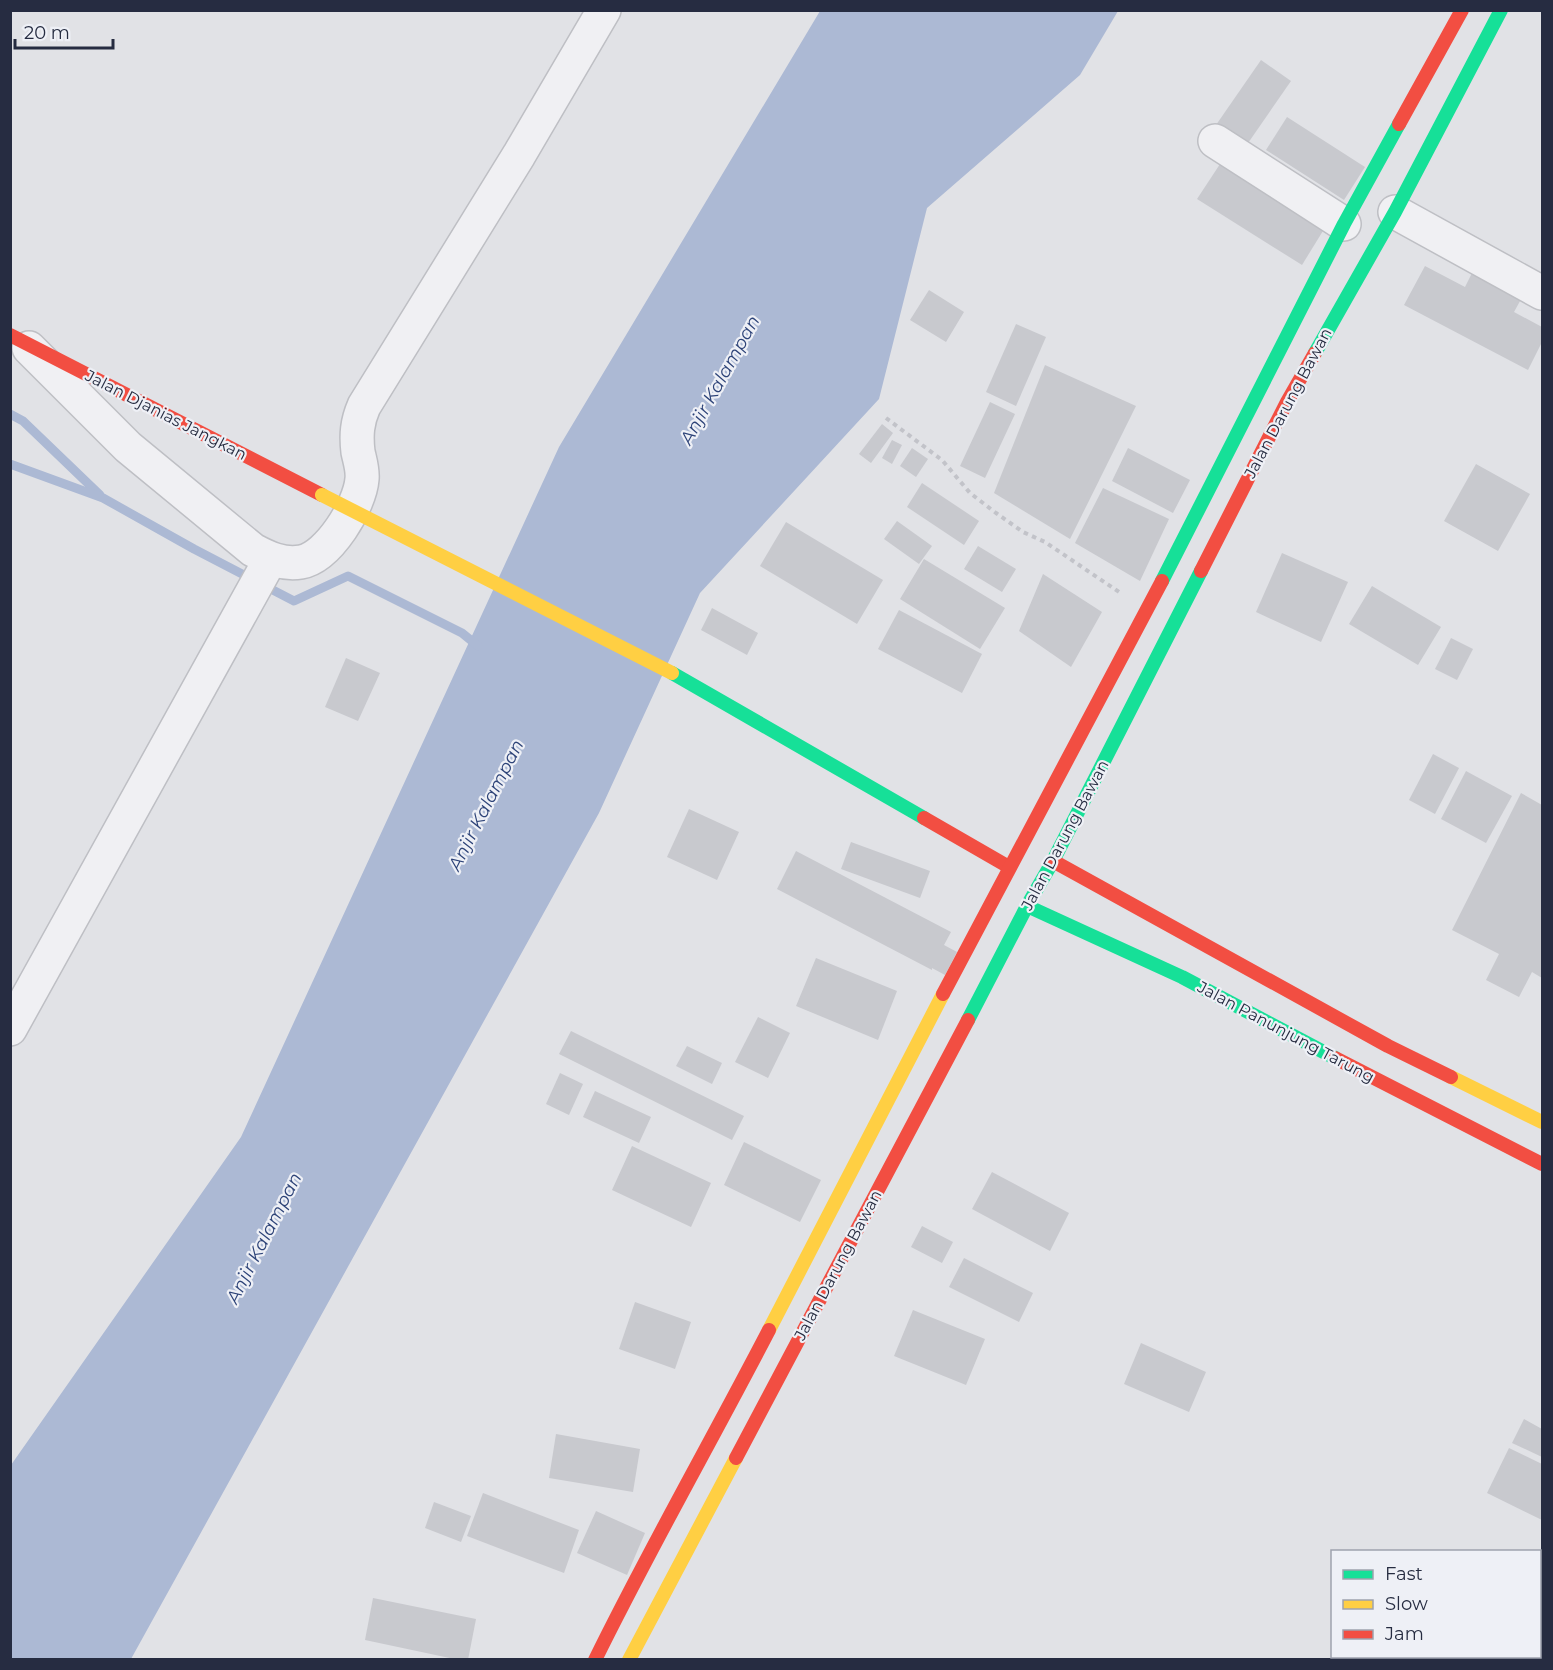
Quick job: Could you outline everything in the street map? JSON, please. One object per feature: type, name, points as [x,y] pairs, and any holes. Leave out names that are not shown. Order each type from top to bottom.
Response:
[{"type":"street","points":[[15,337],[128,447],[253,549],[270,560],[302,562],[323,549],[337,535],[359,492],[362,478],[357,435],[358,421],[364,406],[519,155],[603,10]]},
{"type":"street","name":"Jalan Darung Bawan","points":[[595,1659],[719,1427],[900,1112],[1053,861],[1344,224],[1462,10]]},
{"type":"street","name":"Jalan Darung Bawan","points":[[629,1659],[900,1112],[1009,867],[1147,609],[1195,550],[1287,402],[1395,212],[1501,10]]},
{"type":"street","points":[[1215,141],[1344,224]]},
{"type":"street","points":[[1395,212],[1542,293]]},
{"type":"street","name":"Jalan Djanias Jangkan","points":[[15,337],[672,673],[1009,867]]},
{"type":"street","points":[[10,1029],[270,560]]},
{"type":"street","name":"Jalan Panunjung Tarung","points":[[1053,861],[1542,1164]]},
{"type":"street","name":"Jalan Panunjung Tarung","points":[[1027,906],[1182,977],[1380,1062],[1542,1122]]},
{"type":"path","points":[[886,418],[942,459],[970,493],[996,513],[1023,532],[1045,542],[1147,609]]},
{"type":"water","name":"Anjir Kalampan","points":[[820,11],[1118,11],[1080,75],[927,208],[879,399],[700,593],[599,813],[131,1659],[11,1660],[11,1465],[241,1137],[559,447]]},
{"type":"building","points":[[1261,60],[1291,81],[1246,146],[1216,125]]},
{"type":"building","points":[[1287,117],[1365,167],[1344,200],[1266,150]]},
{"type":"building","points":[[1222,161],[1326,226],[1302,265],[1197,199]]},
{"type":"building","points":[[1425,266],[1465,287],[1475,267],[1525,292],[1514,312],[1542,327],[1542,342],[1528,370],[1404,305]]},
{"type":"building","points":[[929,290],[964,312],[946,342],[910,320]]},
{"type":"building","points":[[1016,324],[1046,337],[1016,406],[986,392]]},
{"type":"building","points":[[1045,365],[1136,406],[1070,539],[994,493]]},
{"type":"building","points":[[990,402],[1015,414],[985,478],[960,466]]},
{"type":"building","points":[[882,424],[893,433],[871,463],[859,454]]},
{"type":"building","points":[[892,440],[902,445],[892,464],[882,458]]},
{"type":"building","points":[[912,448],[928,459],[916,477],[900,466]]},
{"type":"building","points":[[1128,448],[1190,480],[1173,513],[1112,481]]},
{"type":"building","points":[[1476,464],[1530,494],[1498,551],[1444,521]]},
{"type":"building","points":[[922,483],[979,521],[964,545],[907,507]]},
{"type":"building","points":[[1103,488],[1169,519],[1140,581],[1075,543]]},
{"type":"building","points":[[897,521],[932,546],[919,564],[884,539]]},
{"type":"building","points":[[786,522],[883,580],[857,624],[760,566]]},
{"type":"building","points":[[978,546],[1016,569],[1002,592],[964,569]]},
{"type":"building","points":[[1282,553],[1348,582],[1321,642],[1256,612]]},
{"type":"building","points":[[924,559],[1005,608],[980,649],[900,599]]},
{"type":"building","points":[[1043,574],[1102,612],[1071,667],[1019,631]]},
{"type":"building","points":[[1372,586],[1441,627],[1418,665],[1349,624]]},
{"type":"building","points":[[712,608],[758,633],[747,655],[701,630]]},
{"type":"building","points":[[899,610],[982,654],[962,693],[878,649]]},
{"type":"building","points":[[1451,638],[1473,649],[1457,680],[1435,669]]},
{"type":"building","points":[[346,658],[380,673],[358,721],[325,707]]},
{"type":"building","points":[[1433,754],[1459,768],[1435,814],[1409,800]]},
{"type":"building","points":[[1466,771],[1512,796],[1486,843],[1441,819]]},
{"type":"building","points":[[1521,793],[1542,805],[1542,978],[1532,972],[1519,997],[1486,980],[1499,954],[1452,930]]},
{"type":"building","points":[[689,809],[739,832],[717,880],[667,857]]},
{"type":"building","points":[[851,842],[930,871],[920,898],[841,869]]},
{"type":"building","points":[[796,851],[951,932],[944,945],[957,952],[945,975],[777,889]]},
{"type":"building","points":[[816,958],[897,991],[878,1040],[796,1006]]},
{"type":"building","points":[[758,1017],[790,1033],[768,1078],[735,1062]]},
{"type":"building","points":[[571,1031],[744,1116],[732,1140],[559,1054]]},
{"type":"building","points":[[687,1046],[722,1063],[712,1084],[676,1066]]},
{"type":"building","points":[[560,1073],[583,1084],[569,1115],[546,1104]]},
{"type":"building","points":[[595,1091],[651,1117],[639,1143],[583,1117]]},
{"type":"building","points":[[744,1142],[821,1180],[800,1222],[724,1185]]},
{"type":"building","points":[[632,1146],[711,1183],[691,1227],[612,1190]]},
{"type":"building","points":[[992,1172],[1069,1213],[1050,1251],[972,1209]]},
{"type":"building","points":[[922,1226],[953,1242],[942,1263],[911,1247]]},
{"type":"building","points":[[964,1258],[1033,1293],[1019,1322],[949,1287]]},
{"type":"building","points":[[635,1302],[691,1322],[675,1369],[619,1349]]},
{"type":"building","points":[[913,1310],[985,1339],[966,1385],[894,1356]]},
{"type":"building","points":[[1141,1343],[1206,1372],[1189,1412],[1124,1384]]},
{"type":"building","points":[[1524,1419],[1542,1429],[1542,1457],[1512,1443]]},
{"type":"building","points":[[556,1434],[640,1449],[633,1492],[549,1478]]},
{"type":"building","points":[[1509,1448],[1542,1464],[1542,1520],[1487,1493]]},
{"type":"building","points":[[483,1493],[579,1530],[564,1573],[467,1536]]},
{"type":"building","points":[[434,1502],[471,1516],[461,1542],[425,1528]]},
{"type":"building","points":[[596,1511],[645,1533],[627,1575],[577,1553]]},
{"type":"building","points":[[373,1598],[476,1619],[468,1660],[365,1640]]},
{"type":"waterway","points":[[10,414],[23,421],[100,495]]},
{"type":"waterway","points":[[10,464],[103,498],[294,601],[348,576],[462,633],[478,646]]},
{"type":"traffic: fast","points":[[1315,353],[1395,212],[1501,10]]},
{"type":"traffic: fast","points":[[1162,581],[1344,224],[1399,124]]},
{"type":"traffic: fast","points":[[968,1020],[1053,861],[1201,571]]},
{"type":"traffic: fast","points":[[672,673],[924,818]]},
{"type":"traffic: fast","points":[[1027,906],[1182,977],[1335,1058]]},
{"type":"traffic: slow","points":[[322,495],[672,673]]},
{"type":"traffic: slow","points":[[769,1330],[943,994]]},
{"type":"traffic: slow","points":[[1451,1077],[1542,1122]]},
{"type":"traffic: slow","points":[[629,1660],[736,1458]]},
{"type":"traffic: jam","points":[[1399,124],[1462,10]]},
{"type":"traffic: jam","points":[[10,335],[322,495]]},
{"type":"traffic: jam","points":[[1201,571],[1287,402],[1315,353]]},
{"type":"traffic: jam","points":[[943,994],[1162,581]]},
{"type":"traffic: jam","points":[[924,818],[1009,867]]},
{"type":"traffic: jam","points":[[1053,861],[1388,1046],[1451,1077]]},
{"type":"traffic: jam","points":[[736,1458],[968,1020]]},
{"type":"traffic: jam","points":[[1335,1058],[1542,1164]]},
{"type":"traffic: jam","points":[[595,1660],[769,1330]]}]
